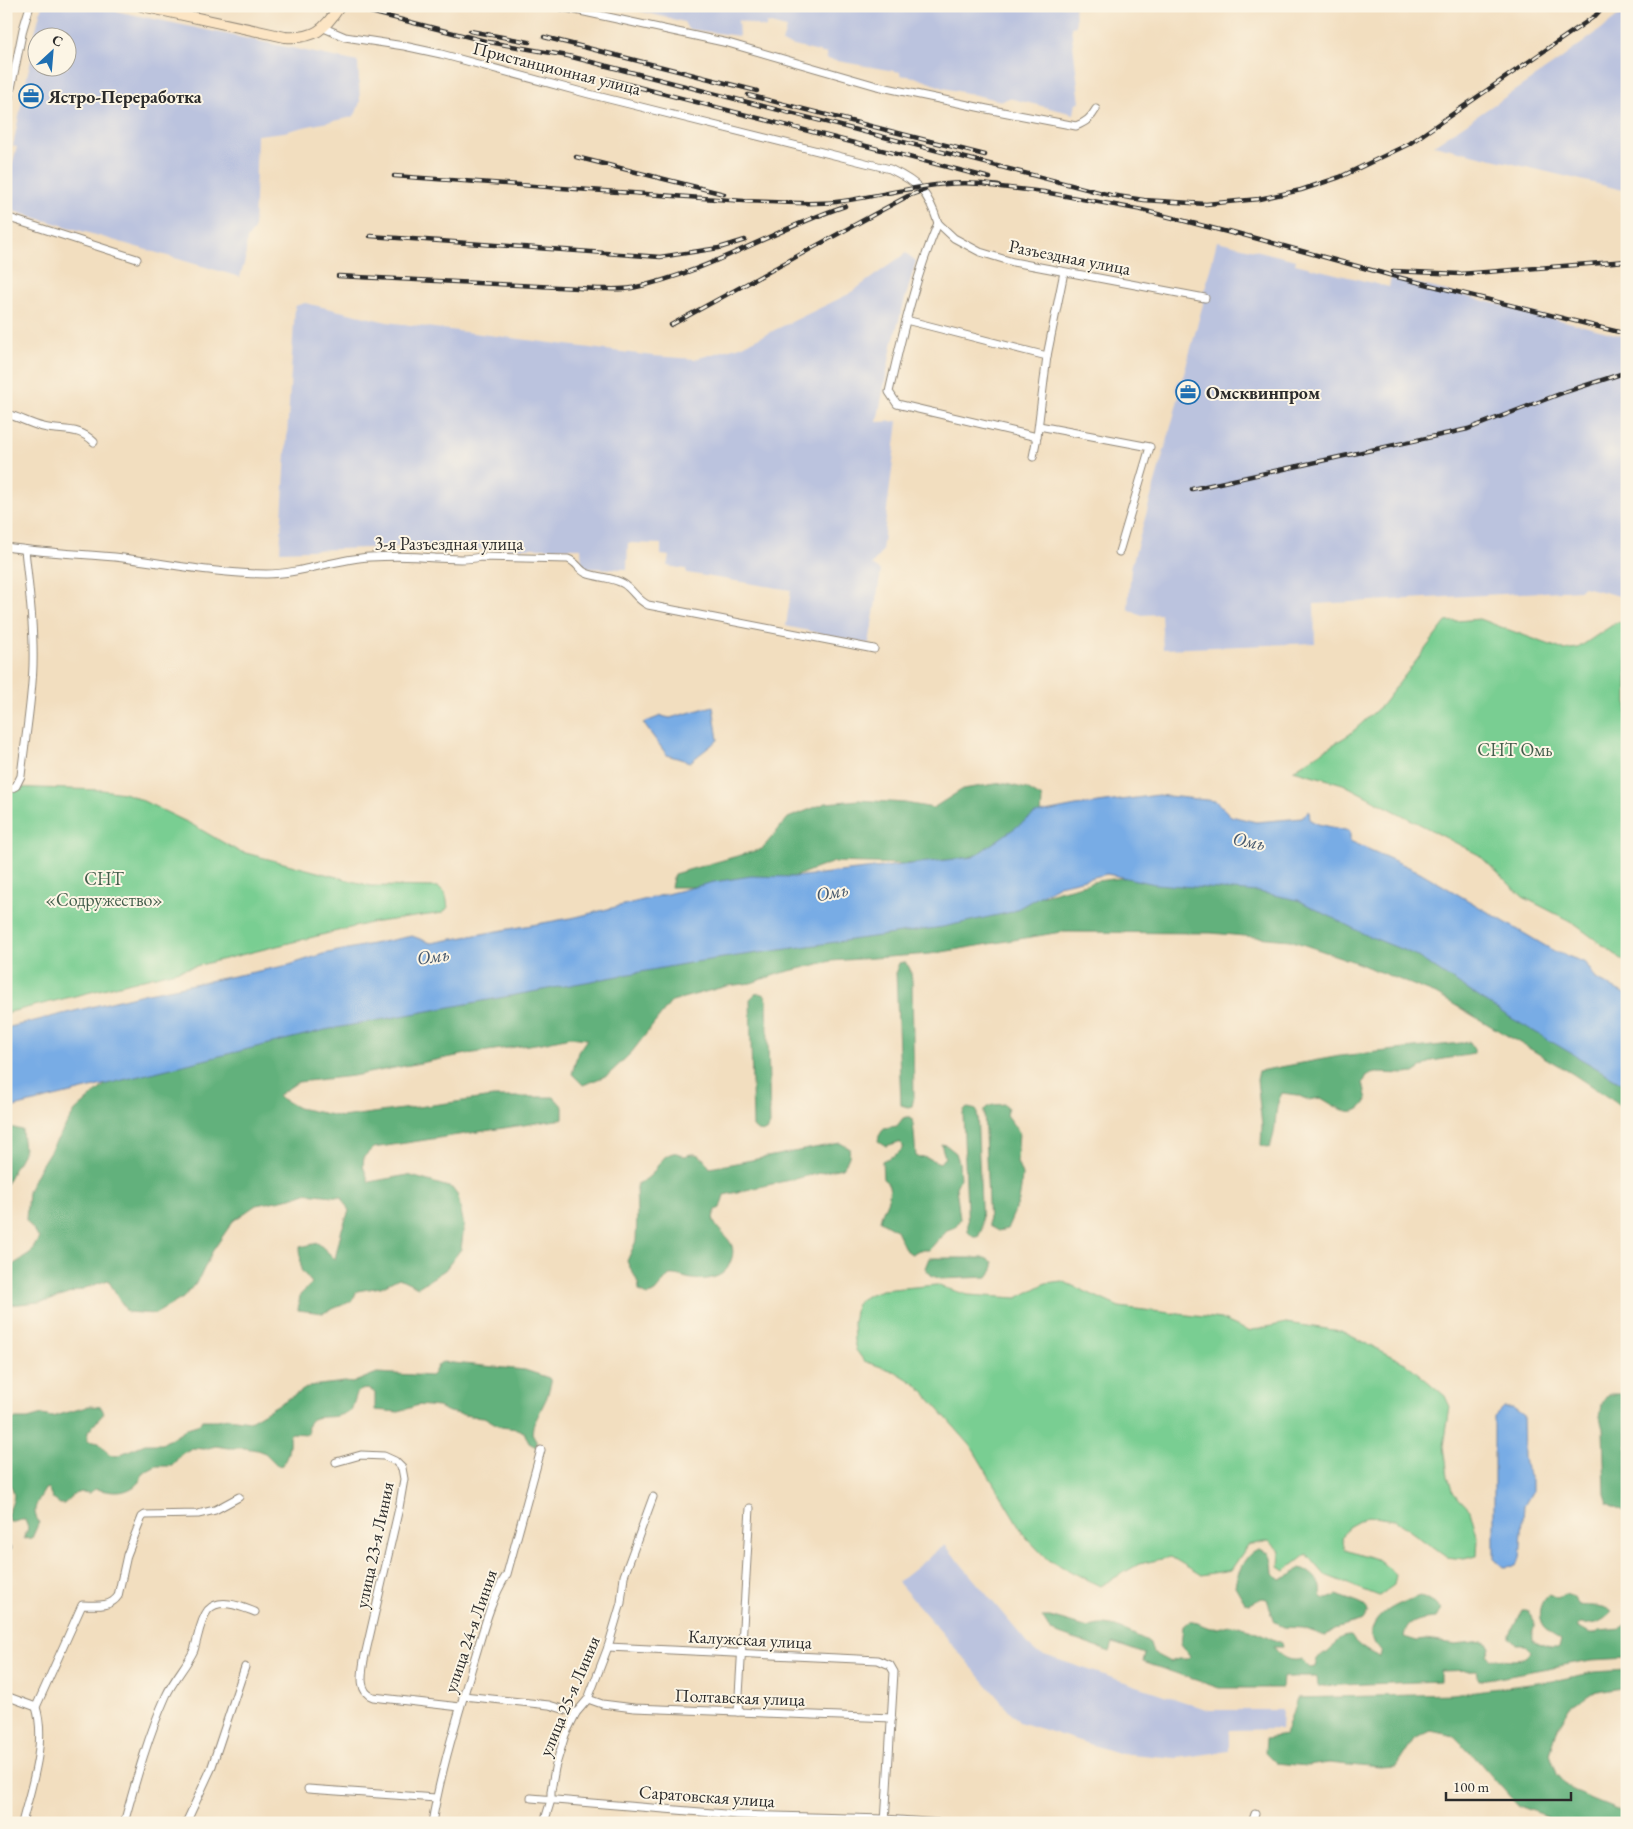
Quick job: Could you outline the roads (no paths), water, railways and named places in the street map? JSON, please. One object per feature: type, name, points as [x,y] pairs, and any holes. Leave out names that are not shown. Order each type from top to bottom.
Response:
[{"type":"main road","points":[[142,6],[285,37],[301,38],[315,34],[324,28],[340,6]]},
{"type":"street","points":[[6,113],[23,29],[30,6]]},
{"type":"street","points":[[557,6],[728,43],[877,86],[986,110],[1076,126],[1085,123],[1092,117],[1096,109]]},
{"type":"street","name":"Пристанционная улица","points":[[324,28],[345,37],[441,54],[890,169],[909,178],[919,186],[933,206],[938,223]]},
{"type":"street","points":[[6,217],[137,259]]},
{"type":"street","points":[[938,223],[927,250],[906,320],[889,392],[897,404],[1037,437]]},
{"type":"street","name":"Разъездная улица","points":[[938,223],[954,238],[980,252],[1013,262],[1205,298]]},
{"type":"street","points":[[1033,458],[1046,356],[1064,272]]},
{"type":"street","points":[[906,320],[1046,356]]},
{"type":"street","points":[[6,414],[44,428],[79,431],[87,435],[94,442]]},
{"type":"street","points":[[1038,426],[1150,447],[1119,552]]},
{"type":"street","name":"3-я Разъездная улица","points":[[6,547],[84,554],[231,572],[266,574],[288,572],[368,557],[401,556],[466,559],[480,557],[568,558],[573,560],[585,573],[621,582],[631,589],[642,602],[648,605],[874,649]]},
{"type":"street","points":[[6,791],[16,786],[21,776],[32,690],[33,663],[30,603],[25,550]]},
{"type":"street","name":"улица 24-я Линия","points":[[432,1823],[436,1798],[460,1707],[488,1613],[509,1565],[541,1450]]},
{"type":"street","name":"улица 23-я Линия","points":[[336,1462],[361,1455],[384,1456],[395,1461],[402,1468],[404,1479],[364,1660],[362,1683],[364,1691],[368,1696],[460,1707]]},
{"type":"street","points":[[22,1823],[40,1746],[41,1721],[36,1707],[82,1605],[107,1605],[114,1602],[118,1596],[127,1555],[142,1517],[198,1514],[215,1510],[239,1497]]},
{"type":"street","name":"улица 25-я Линия","points":[[544,1823],[551,1800],[554,1768],[565,1735],[576,1713],[588,1699],[608,1647],[621,1603],[626,1568],[653,1497]]},
{"type":"street","points":[[738,1712],[750,1508]]},
{"type":"street","points":[[124,1823],[133,1788],[167,1694],[193,1652],[209,1610],[218,1605],[234,1604],[255,1612]]},
{"type":"street","name":"Калужская улица","points":[[608,1647],[878,1660],[890,1665],[894,1672],[892,1718]]},
{"type":"street","points":[[186,1823],[211,1769],[245,1667]]},
{"type":"street","points":[[6,1696],[36,1707]]},
{"type":"street","points":[[464,1696],[549,1705],[576,1713]]},
{"type":"street","name":"Полтавская улица","points":[[588,1699],[602,1704],[634,1708],[892,1718]]},
{"type":"street","points":[[885,1821],[892,1718]]},
{"type":"street","points":[[308,1789],[436,1798]]},
{"type":"street","name":"Саратовская улица","points":[[531,1798],[736,1819],[941,1823]]},
{"type":"street","points":[[1252,1823],[1255,1814]]},
{"type":"water","points":[[713,706],[718,740],[690,762],[667,755],[643,723],[661,716],[670,718]]},
{"type":"water","name":"Омь","points":[[1158,795],[1216,801],[1231,816],[1256,822],[1302,818],[1309,810],[1310,820],[1318,824],[1350,831],[1350,841],[1420,872],[1554,951],[1586,963],[1596,979],[1627,995],[1627,1086],[1506,1015],[1413,954],[1366,935],[1298,900],[1258,892],[1155,884],[1107,874],[1059,885],[1012,912],[943,927],[695,962],[325,1030],[6,1109],[6,1028],[143,994],[289,965],[323,954],[412,936],[431,943],[576,917],[714,882],[751,876],[794,877],[973,857],[1035,814],[1076,806]]},
{"type":"water","points":[[1503,1408],[1513,1408],[1523,1415],[1524,1458],[1526,1469],[1532,1481],[1532,1492],[1524,1506],[1520,1558],[1517,1566],[1503,1567],[1494,1559],[1494,1417]]},
{"type":"railway","points":[[347,6],[489,42],[568,56],[1110,195],[1144,200],[1206,204],[1259,199],[1301,190],[1340,177],[1409,144],[1595,16],[1604,6]]},
{"type":"railway","points":[[470,31],[529,42]]},
{"type":"railway","points":[[544,37],[757,91]]},
{"type":"railway","points":[[607,79],[990,178]]},
{"type":"railway","points":[[748,95],[985,155]]},
{"type":"railway","points":[[576,157],[724,194]]},
{"type":"railway","points":[[394,176],[744,201],[802,203],[836,202],[957,183],[999,186]]},
{"type":"railway","points":[[992,186],[1044,192],[1142,210],[1235,234]]},
{"type":"railway","points":[[671,325],[908,196],[925,190]]},
{"type":"railway","points":[[338,276],[628,289],[687,272],[845,206]]},
{"type":"railway","points":[[1229,231],[1393,276],[1627,334]]},
{"type":"railway","points":[[370,236],[660,257],[719,248],[745,240]]},
{"type":"railway","points":[[1393,271],[1460,274],[1627,261]]},
{"type":"railway","points":[[1192,489],[1468,429],[1565,392],[1627,372]]},
{"type":"place","name":"Ястро-Переработка","points":[[31,96]]},
{"type":"place","name":"Омсквинпром","points":[[1188,392]]},
{"type":"park label","name":"СНТ Омь","points":[[1515,749]]},
{"type":"park label","name":"СНТ «Содружество»","points":[[104,888]]}]
